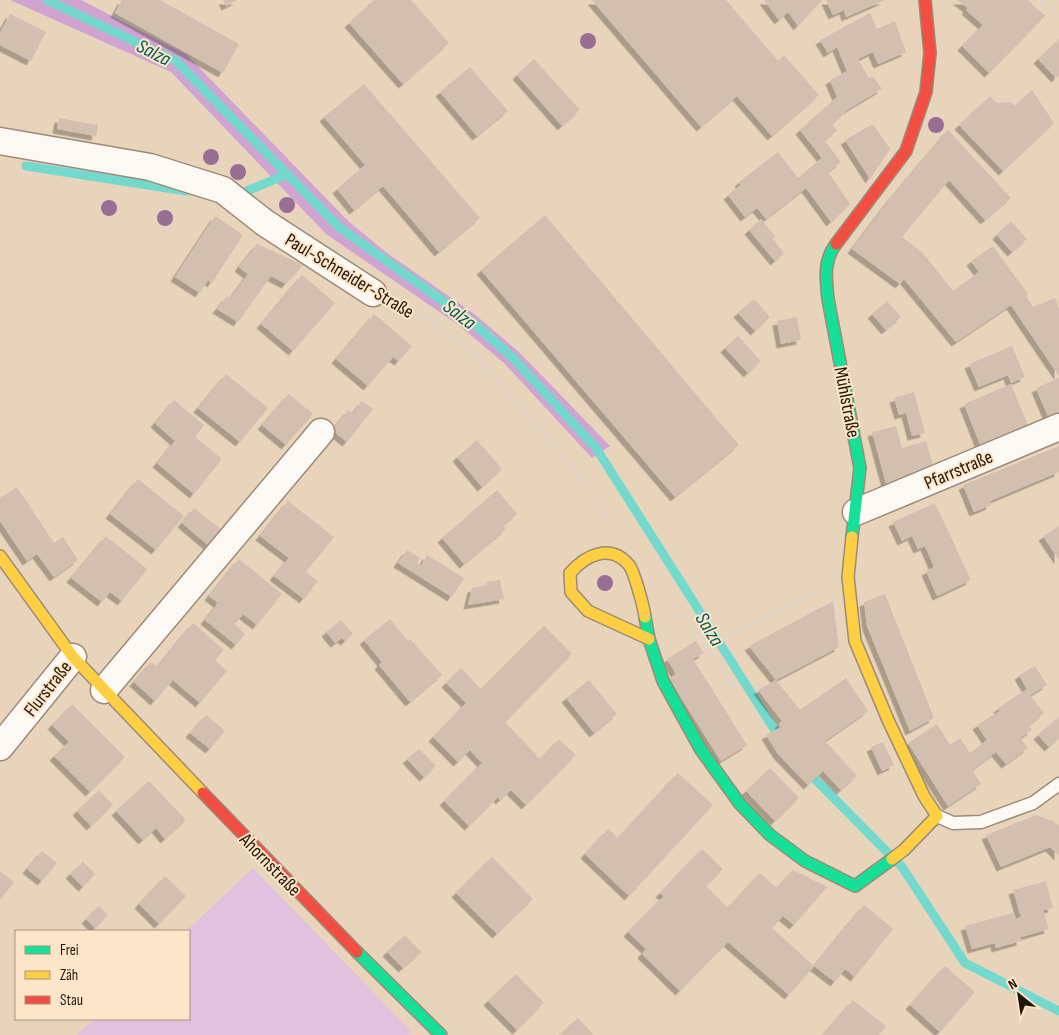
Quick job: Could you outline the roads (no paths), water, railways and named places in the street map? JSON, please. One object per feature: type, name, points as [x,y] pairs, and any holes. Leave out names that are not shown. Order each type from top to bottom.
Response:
[{"type":"street","name":"Mühlstraße","points":[[925,0],[930,53],[926,92],[906,151],[830,252],[825,272],[828,299],[860,468],[848,577],[855,641],[888,720],[924,796],[936,816]]},
{"type":"street","name":"Paul-Schneider-Straße","points":[[0,141],[150,167],[223,190],[265,223],[373,292]]},
{"type":"street","name":"Pfarrstraße","points":[[856,512],[1059,426]]},
{"type":"street","points":[[104,690],[321,432]]},
{"type":"street","points":[[649,639],[588,611],[571,592],[570,573],[580,562],[596,553],[615,555],[630,566],[644,609],[649,639],[663,681],[701,750],[740,804],[770,835],[805,861],[855,886],[904,850],[936,816]]},
{"type":"street","name":"Flurstraße","points":[[0,556],[73,657],[0,747]]},
{"type":"street","name":"Ahornstraße","points":[[73,657],[312,907],[441,1035]]},
{"type":"lane","points":[[936,816],[953,823],[981,822],[1033,803],[1059,784]]},
{"type":"waterway","name":"Salza","points":[[47,0],[176,61],[340,228],[471,321],[512,357],[596,448],[774,729]]},
{"type":"waterway","points":[[26,166],[186,191]]},
{"type":"waterway","points":[[240,194],[287,174]]},
{"type":"waterway","name":"Salza","points":[[815,779],[902,867],[965,963],[1059,1011]]}]
